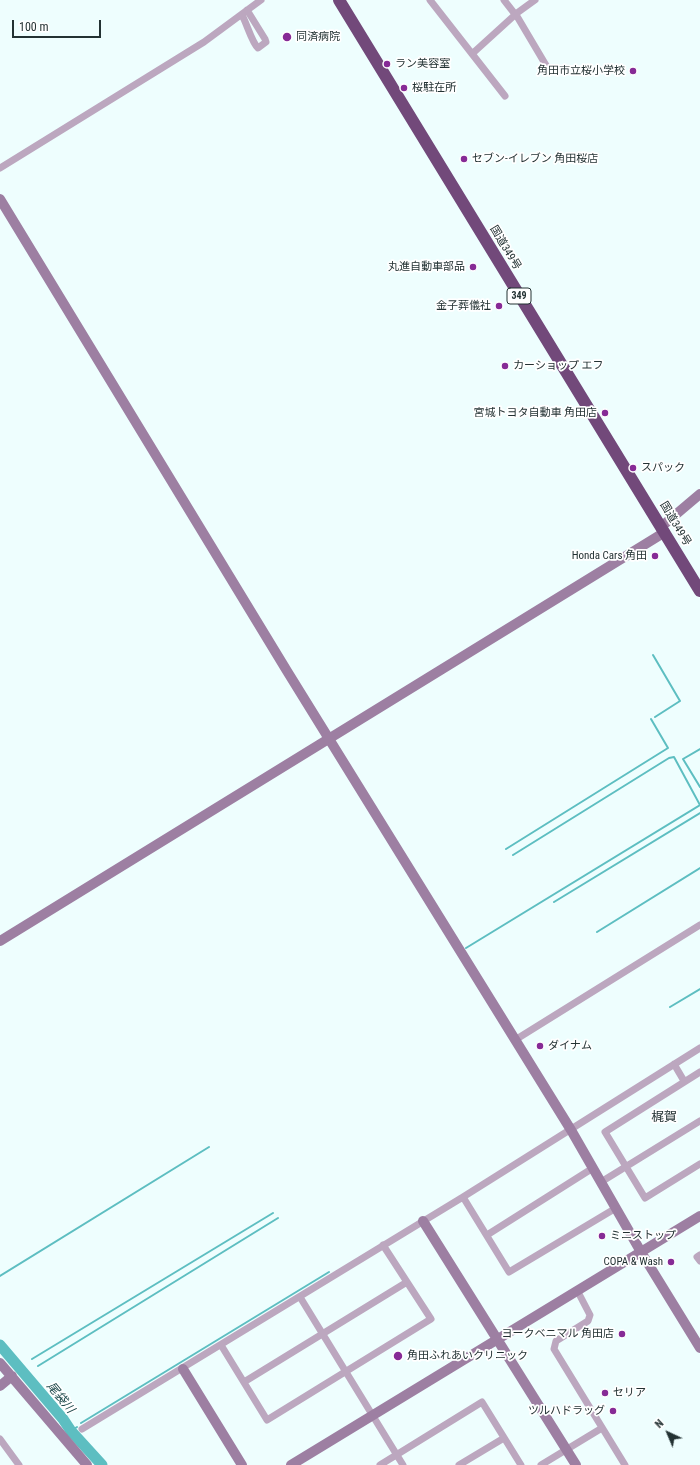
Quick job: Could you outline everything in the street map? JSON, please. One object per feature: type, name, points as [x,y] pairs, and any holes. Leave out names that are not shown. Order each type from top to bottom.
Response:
[{"type":"highway","name":"国道349号","points":[[339,0],[700,591]]},
{"type":"street","points":[[0,168],[204,42],[261,0]]},
{"type":"street","points":[[430,0],[473,53],[505,96]]},
{"type":"street","points":[[504,0],[515,14],[550,72]]},
{"type":"street","points":[[473,53],[515,14],[535,0]]},
{"type":"street","points":[[0,199],[571,1130],[641,1252],[700,1348]]},
{"type":"street","points":[[0,941],[330,739],[663,530],[700,494]]},
{"type":"street","points":[[515,1040],[700,925]]},
{"type":"street","points":[[82,1429],[463,1197],[700,1048]]},
{"type":"street","points":[[674,1064],[684,1081]]},
{"type":"street","points":[[700,1072],[605,1132],[645,1198],[700,1164]]},
{"type":"street","points":[[601,1182],[700,1121]]},
{"type":"street","points":[[487,1235],[593,1168]]},
{"type":"street","points":[[463,1197],[509,1272],[616,1208]]},
{"type":"street","points":[[291,1465],[700,1216]]},
{"type":"street","points":[[423,1221],[496,1340],[576,1465]]},
{"type":"street","points":[[221,1345],[267,1420],[346,1373],[431,1319],[383,1245]]},
{"type":"street","points":[[700,1255],[697,1257],[700,1261]]},
{"type":"street","points":[[244,1382],[407,1282]]},
{"type":"street","points":[[577,1290],[590,1315],[588,1321],[556,1340],[554,1349],[625,1465]]},
{"type":"street","points":[[300,1297],[403,1465]]},
{"type":"street","points":[[0,1363],[87,1465]]},
{"type":"street","points":[[183,1368],[242,1465]]},
{"type":"street","points":[[0,1386],[12,1376]]},
{"type":"street","points":[[380,1465],[482,1402],[521,1465]]},
{"type":"street","points":[[541,1465],[602,1428]]},
{"type":"street","points":[[459,1465],[504,1438]]},
{"type":"street","points":[[0,1439],[19,1465]]},
{"type":"waterway","points":[[653,655],[680,701],[655,717]]},
{"type":"waterway","points":[[506,849],[668,748],[651,719]]},
{"type":"waterway","points":[[700,749],[683,759],[700,787]]},
{"type":"waterway","points":[[466,948],[700,805],[674,757],[669,758],[513,855]]},
{"type":"waterway","points":[[554,902],[700,813]]},
{"type":"waterway","points":[[597,932],[700,868]]},
{"type":"waterway","points":[[670,1007],[700,989]]},
{"type":"waterway","points":[[0,1276],[209,1147]]},
{"type":"waterway","points":[[32,1359],[273,1213]]},
{"type":"waterway","points":[[38,1366],[278,1218]]},
{"type":"waterway","points":[[81,1423],[329,1272]]},
{"type":"waterway","name":"尾袋川","points":[[0,1345],[63,1419],[71,1431],[102,1465]]},
{"type":"waterway","name":"尾袋川","points":[[71,1431],[77,1427]]},
{"type":"place","name":"同済病院","points":[[287,37]]},
{"type":"place","name":"ラン美容室","points":[[387,64]]},
{"type":"place","name":"角田市立桜小学校","points":[[633,71]]},
{"type":"place","name":"桜駐在所","points":[[404,88]]},
{"type":"place","name":"セブン-イレブン 角田桜店","points":[[464,159]]},
{"type":"place","name":"丸進自動車部品","points":[[473,267]]},
{"type":"place","name":"金子葬儀社","points":[[499,306]]},
{"type":"place","name":"カーショップ エフ","points":[[505,366]]},
{"type":"place","name":"宮城トヨタ自動車 角田店","points":[[605,413]]},
{"type":"place","name":"スパック","points":[[633,468]]},
{"type":"place","name":"Honda Cars 角田","points":[[655,556]]},
{"type":"place","name":"ダイナム","points":[[540,1046]]},
{"type":"place","name":"ミニストップ","points":[[602,1236]]},
{"type":"place","name":"COPA & Wash","points":[[671,1262]]},
{"type":"place","name":"ヨークベニマル 角田店","points":[[622,1334]]},
{"type":"place","name":"角田ふれあいクリニック","points":[[398,1356]]},
{"type":"place","name":"セリア","points":[[605,1393]]},
{"type":"place","name":"ツルハドラッグ","points":[[613,1411]]},
{"type":"district","name":"梶賀","points":[[664,1118]]}]
